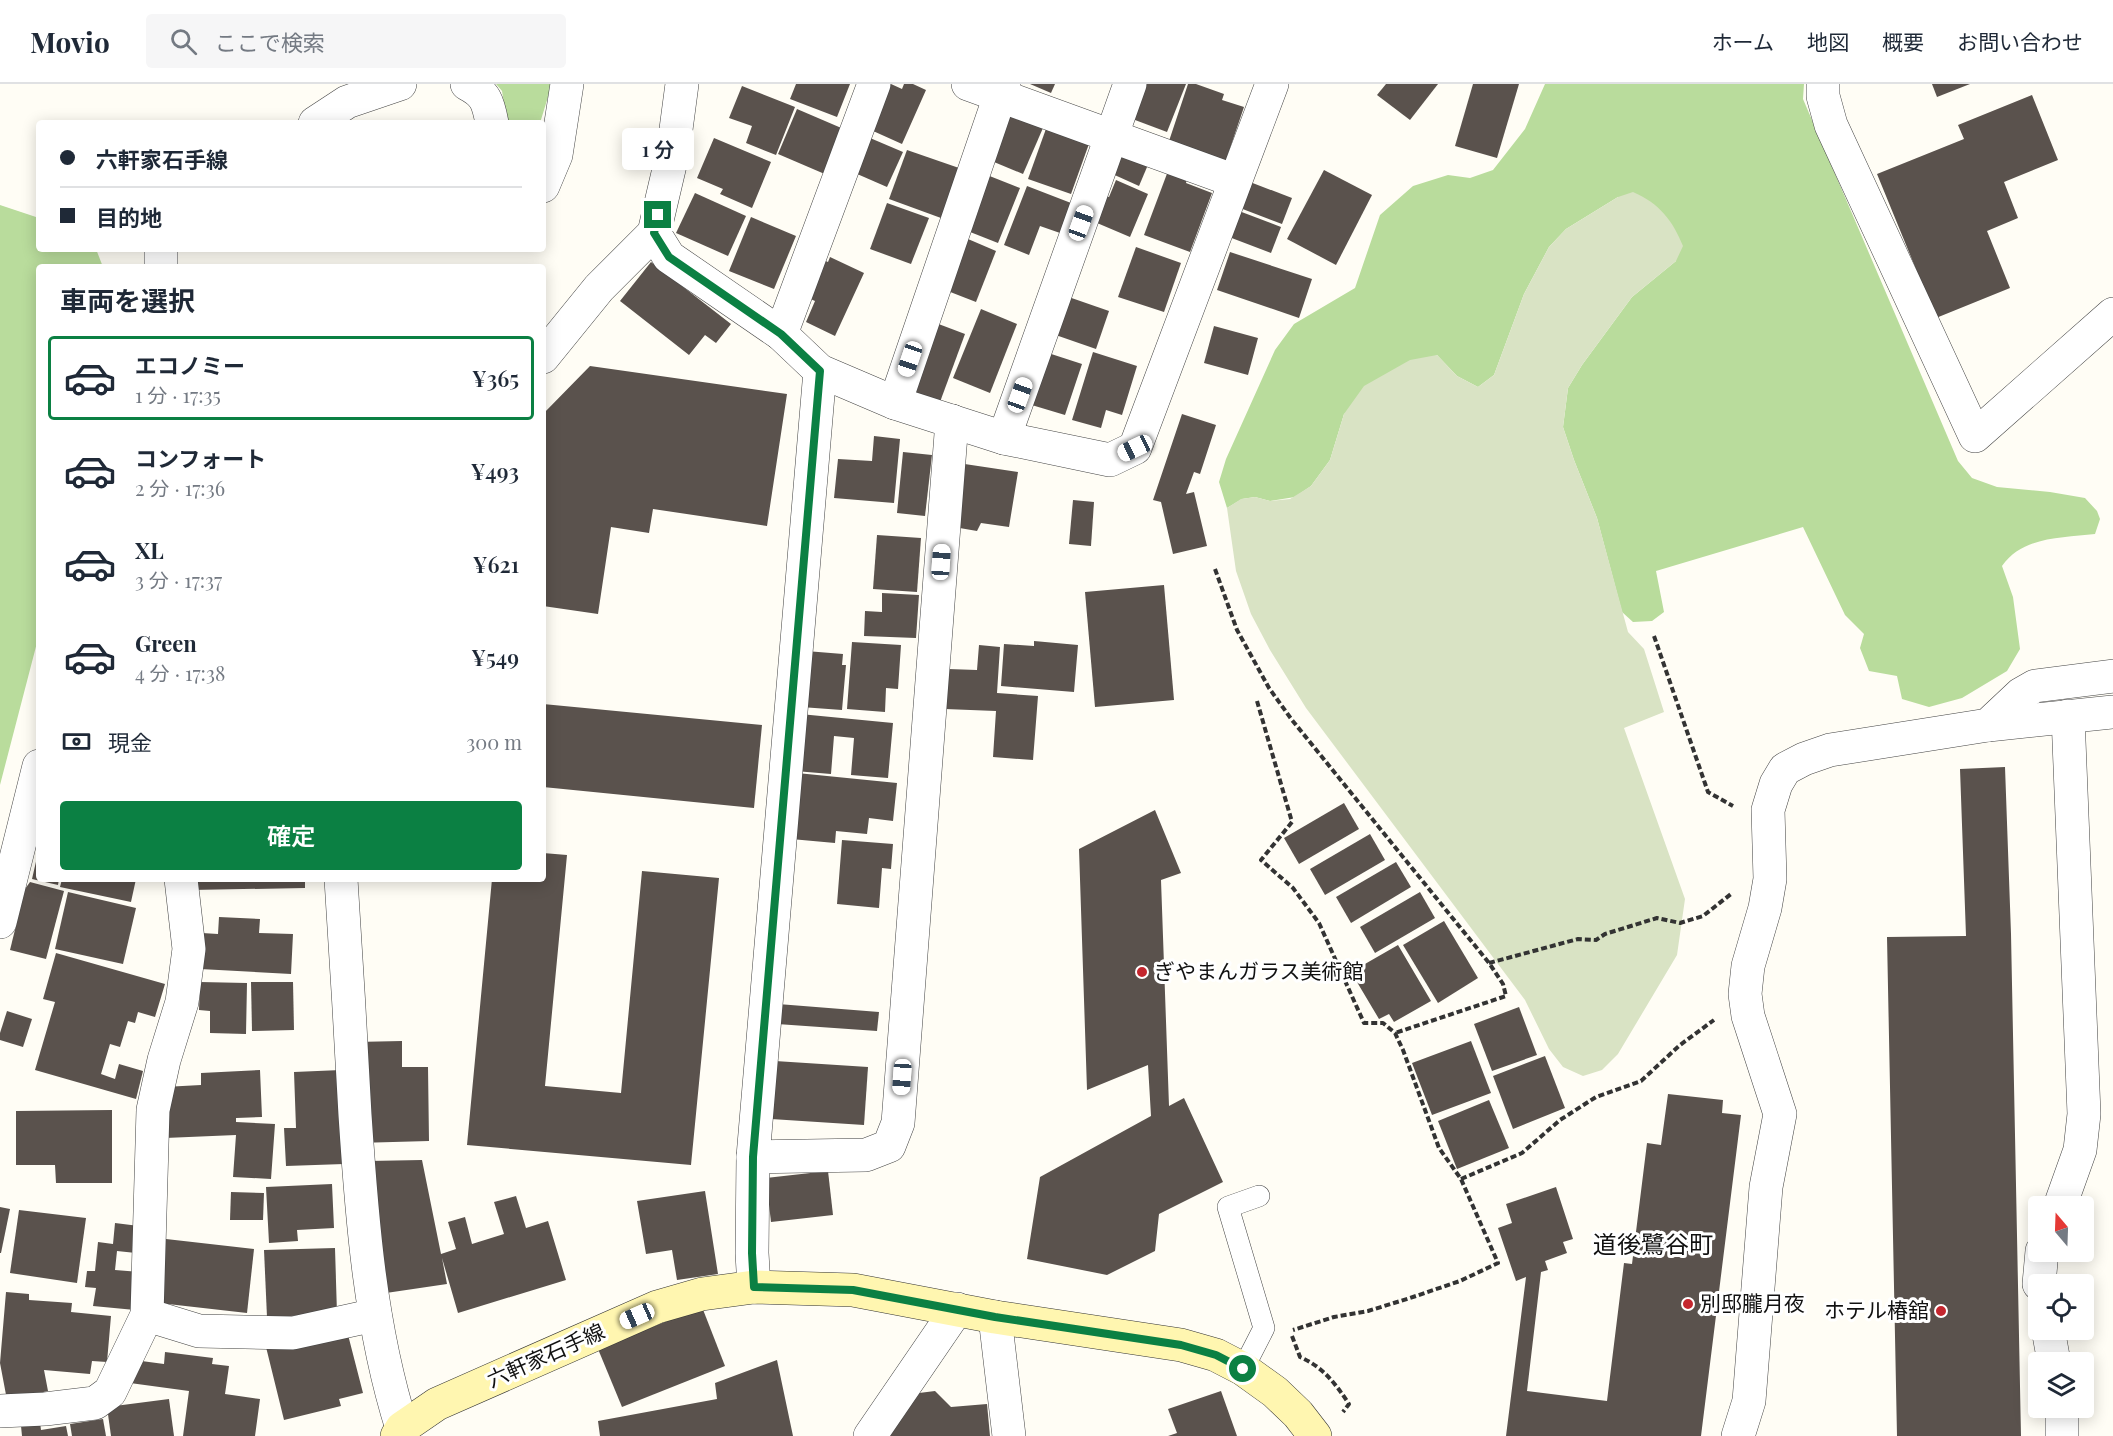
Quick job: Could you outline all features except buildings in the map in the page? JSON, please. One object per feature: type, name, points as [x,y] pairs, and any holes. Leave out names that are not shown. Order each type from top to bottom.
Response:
[{"type":"main road","name":"六軒家石手線","points":[[400,1432],[436,1404],[657,1307],[702,1294],[754,1287],[853,1290],[995,1317],[1181,1345],[1216,1355],[1243,1369],[1275,1392],[1298,1414],[1316,1436]]},
{"type":"street","points":[[320,120],[347,102],[400,84]]},
{"type":"street","points":[[467,84],[482,92],[491,120]]},
{"type":"street","points":[[546,179],[556,155],[567,84]]},
{"type":"street","points":[[546,353],[599,288],[654,233],[673,152],[682,84]]},
{"type":"street","points":[[781,334],[874,84]]},
{"type":"street","points":[[968,84],[1002,90],[1112,136],[1235,181]]},
{"type":"street","points":[[1004,438],[1130,84]]},
{"type":"street","points":[[654,233],[669,257],[781,334],[820,371],[895,403],[1004,438],[1110,460],[1135,448],[1272,84]]},
{"type":"street","points":[[1823,84],[1831,125],[1975,436],[2113,314]]},
{"type":"street","points":[[895,403],[1002,90]]},
{"type":"street","points":[[754,1287],[753,1157],[820,371]]},
{"type":"street","points":[[753,1157],[866,1155],[889,1146],[898,1124],[952,421]]},
{"type":"street","points":[[1988,725],[2020,694],[2035,686],[2113,676]]},
{"type":"street","points":[[1738,1436],[1749,1401],[1766,1187],[1780,1113],[1746,1006],[1745,994],[1748,966],[1765,908],[1770,879],[1768,810],[1776,784],[1785,768],[1830,750],[1988,725],[2113,712]]},
{"type":"street","points":[[2064,1196],[2080,1150],[2084,1114],[2068,716]]},
{"type":"street","points":[[0,922],[36,778]]},
{"type":"street","points":[[0,1411],[95,1403],[110,1392],[147,1315],[153,1110],[164,1060],[182,1002],[189,949],[181,882]]},
{"type":"street","points":[[341,882],[362,1226],[375,1315],[400,1432]]},
{"type":"street","points":[[870,1436],[957,1310]]},
{"type":"street","points":[[147,1315],[199,1331],[293,1333],[375,1315]]},
{"type":"street","points":[[995,1317],[1009,1436]]},
{"type":"street","points":[[2062,1418],[2062,1436]]},
{"type":"lane","points":[[1243,1369],[1264,1328],[1228,1207],[1259,1196]]},
{"type":"path","points":[[1215,569],[1237,630],[1269,688],[1292,720],[1489,963],[1503,984],[1506,996],[1395,1033]]},
{"type":"path","points":[[1654,636],[1708,792],[1734,807]]},
{"type":"path","points":[[1257,701],[1292,822],[1261,860],[1293,888],[1319,922],[1364,1023],[1383,1023],[1395,1033],[1439,1148],[1461,1179],[1498,1263],[1460,1281],[1410,1298],[1368,1311],[1334,1317],[1291,1331],[1300,1357],[1314,1363],[1331,1378],[1349,1404],[1342,1413]]},
{"type":"path","points":[[1489,963],[1578,939],[1596,940],[1605,934],[1657,918],[1680,923],[1703,916],[1746,883],[1770,879]]},
{"type":"path","points":[[1461,1179],[1522,1153],[1560,1120],[1596,1096],[1641,1081],[1680,1045],[1718,1017],[1746,1006]]},
{"type":"green space","points":[[496,84],[552,84],[541,120],[507,120],[502,91]]},
{"type":"green space","points":[[1545,84],[1804,84],[1803,99],[1958,461],[1972,478],[1997,487],[2085,498],[2097,511],[2100,519],[2095,534],[2044,540],[2032,544],[2011,556],[2002,566],[2013,597],[2020,649],[2007,671],[1962,698],[1929,707],[1902,699],[1897,676],[1869,671],[1860,648],[1864,634],[1845,615],[1803,527],[1656,571],[1664,612],[1652,621],[1633,622],[1622,612],[1597,518],[1563,427],[1568,388],[1632,297],[1676,261],[1618,197],[1566,229],[1549,247],[1524,294],[1494,375],[1478,387],[1457,376],[1437,355],[1344,414],[1330,460],[1311,486],[1295,497],[1270,501],[1255,497],[1242,499],[1227,508],[1219,482],[1226,459],[1275,350],[1294,324],[1355,288],[1380,215],[1413,186],[1448,175],[1470,178],[1493,170],[1525,129]]},
{"type":"green space","points":[[1633,192],[1658,207],[1670,221],[1683,246],[1676,261],[1632,297],[1582,365],[1568,388],[1563,427],[1597,518],[1628,632],[1644,649],[1664,712],[1624,728],[1685,899],[1677,955],[1618,1054],[1602,1070],[1583,1076],[1563,1067],[1549,1049],[1525,1000],[1306,708],[1251,614],[1236,571],[1227,508],[1241,499],[1255,497],[1270,501],[1290,499],[1311,486],[1330,460],[1344,414],[1364,386],[1410,360],[1437,355],[1457,376],[1478,387],[1494,375],[1524,294],[1549,247],[1566,229],[1618,197]]},
{"type":"green space","points":[[0,205],[36,217],[36,252],[97,252],[102,264],[36,264],[36,647],[0,785]]},
{"type":"place","name":"ぎやまんガラス美術館","points":[[1142,972]]},
{"type":"place","name":"別邸朧月夜","points":[[1688,1304]]},
{"type":"place","name":"ホテル椿舘","points":[[1941,1311]]},
{"type":"district","name":"道後鷺谷町","points":[[1653,1245]]},
{"type":"route","points":[[658,215],[654,233],[669,257],[781,334],[820,371],[753,1157],[754,1287],[853,1290],[995,1317],[1181,1345],[1216,1355],[1243,1369]]}]
